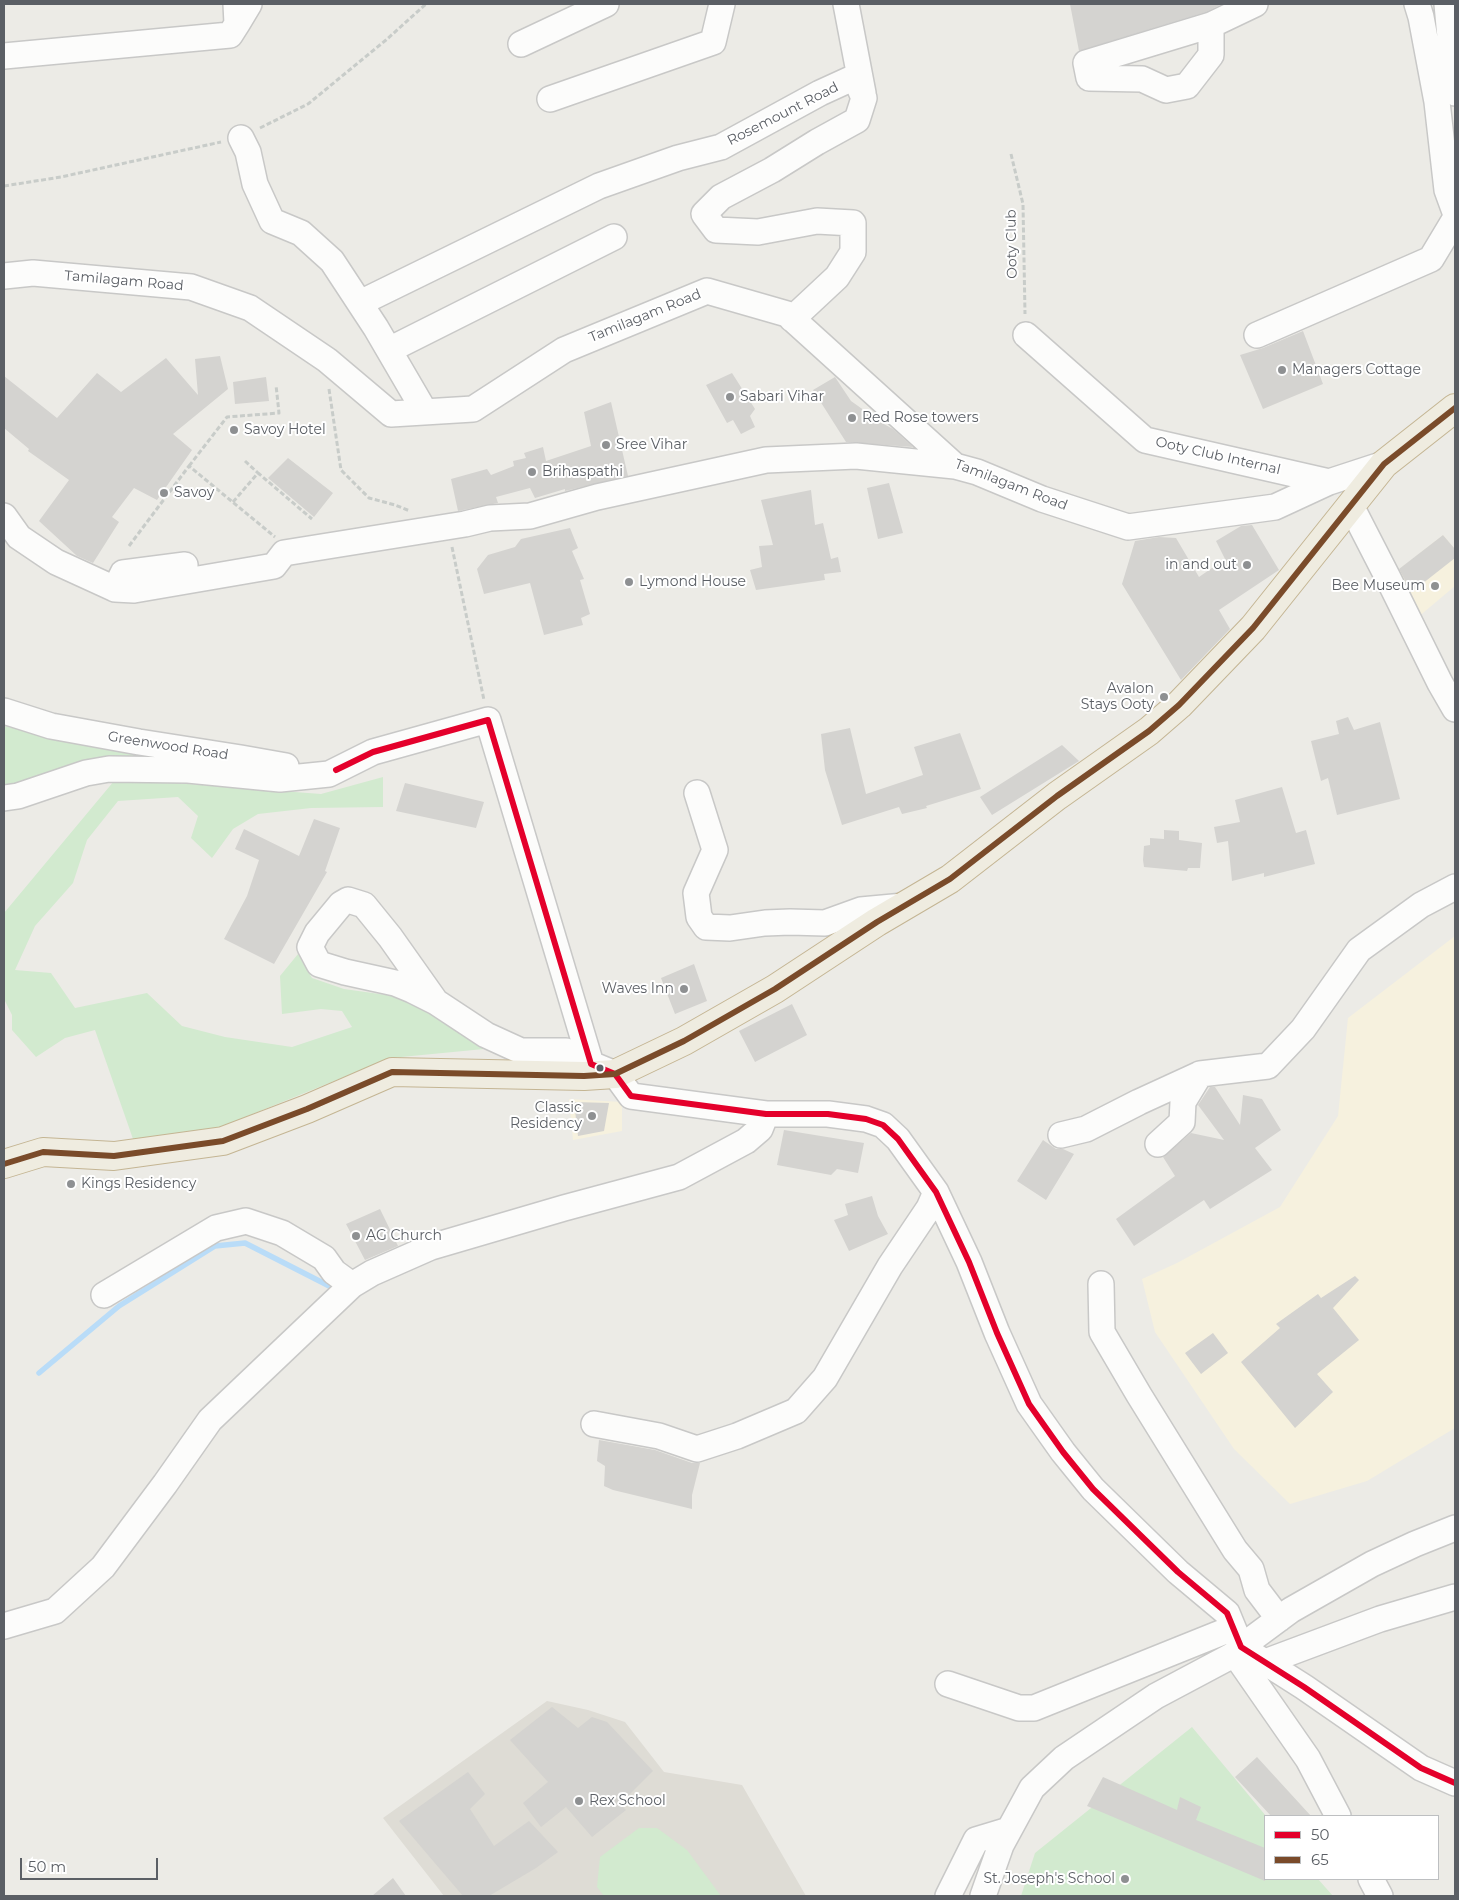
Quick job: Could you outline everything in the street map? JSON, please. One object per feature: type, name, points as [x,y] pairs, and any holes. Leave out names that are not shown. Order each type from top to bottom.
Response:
[{"type":"highway","points":[[4,1164],[44,1152],[114,1156],[223,1141],[307,1109],[392,1072],[584,1076],[684,1040],[775,989],[904,906],[950,879],[1057,796],[1149,731],[1179,705],[1253,628],[1384,464],[1454,412]]},
{"type":"street","points":[[521,44],[606,4]]},
{"type":"street","points":[[550,99],[714,42],[722,4]]},
{"type":"street","points":[[829,4],[860,88]]},
{"type":"street","points":[[792,318],[837,277],[853,252],[853,223],[817,221],[758,232],[716,230],[704,214],[721,197],[772,170],[857,120],[860,88],[846,4]]},
{"type":"street","points":[[1222,15],[1211,55],[1187,86],[1166,90],[1142,80],[1089,78],[1086,63],[1222,15],[1255,4]]},
{"type":"street","points":[[1417,4],[1422,17],[1438,102],[1447,190],[1455,212]]},
{"type":"street","points":[[1447,4],[1455,93]]},
{"type":"street","points":[[4,56],[230,35],[240,10]]},
{"type":"street","name":"Rosemount Road","points":[[360,303],[599,186],[678,158],[721,147],[820,93],[860,88]]},
{"type":"street","points":[[241,138],[248,152],[255,184],[272,221],[301,234],[332,261],[389,350],[425,412]]},
{"type":"street","points":[[1258,336],[1430,259],[1455,219]]},
{"type":"street","points":[[389,350],[614,237]]},
{"type":"street","name":"Tamilagam Road","points":[[4,276],[33,273],[191,287],[250,308],[327,360],[391,414],[473,409],[564,350],[707,291],[787,314],[954,466],[978,472],[1042,498],[1128,527],[1275,507],[1329,482],[1384,464]]},
{"type":"street","name":"Ooty Club Internal","points":[[1026,335],[1145,440],[1329,482]]},
{"type":"street","points":[[4,516],[19,536],[56,562],[115,589],[134,590],[274,566],[288,552],[447,527],[490,518],[530,516],[597,497],[766,460],[856,456],[954,466]]},
{"type":"street","points":[[1350,506],[1455,709]]},
{"type":"street","name":"Greenwood Road","points":[[4,712],[50,726],[332,772]]},
{"type":"street","points":[[4,798],[18,796],[86,773],[109,769],[188,770],[280,779],[332,772],[373,752],[488,720],[603,1069]]},
{"type":"street","points":[[697,794],[715,850],[696,893],[699,917],[706,928],[730,928],[790,922],[825,924],[861,910],[904,906]]},
{"type":"street","points":[[1061,1135],[1086,1129],[1200,1074],[1268,1066],[1303,1029],[1360,950],[1422,905],[1455,887]]},
{"type":"street","points":[[436,1002],[390,937],[364,905],[348,900],[341,904],[317,933],[310,947],[319,964],[395,983],[436,1002],[486,1035],[521,1051],[566,1051],[603,1069],[631,1096],[766,1114],[828,1114],[866,1119],[883,1125],[898,1139],[936,1192],[969,1262],[997,1333],[1030,1404],[1063,1452],[1094,1489],[1178,1572],[1227,1613],[1236,1643],[1308,1759],[1337,1815]]},
{"type":"street","points":[[1158,1144],[1182,1122],[1183,1102],[1200,1074]]},
{"type":"street","points":[[4,1626],[55,1611],[103,1567],[210,1420],[352,1285],[372,1273],[431,1247],[679,1177],[746,1141],[760,1129],[766,1114]]},
{"type":"street","points":[[594,1424],[659,1436],[697,1449],[737,1436],[796,1411],[826,1378],[890,1266],[929,1208],[936,1192]]},
{"type":"street","points":[[104,1295],[216,1228],[246,1221],[282,1234],[324,1258],[334,1272],[352,1285]]},
{"type":"street","points":[[1101,1284],[1102,1332],[1230,1542],[1251,1569],[1257,1590],[1279,1619]]},
{"type":"street","points":[[983,1896],[1001,1845],[1032,1788],[1064,1758],[1236,1643],[1279,1619],[1291,1610],[1372,1564],[1455,1528]]},
{"type":"street","points":[[1265,1662],[1380,1619],[1455,1598]]},
{"type":"street","points":[[1236,1643],[1422,1768],[1455,1783]]},
{"type":"street","points":[[948,1684],[1018,1708],[1034,1708],[1236,1643]]},
{"type":"street","points":[[948,1896],[976,1840],[1009,1830]]},
{"type":"street","points":[[1372,1880],[1380,1896]]},
{"type":"path","name":"Ooty Club","points":[[1011,154],[1023,204],[1026,335]]},
{"type":"path","points":[[129,546],[227,417],[279,413],[276,385]]},
{"type":"path","points":[[245,461],[312,519]]},
{"type":"path","points":[[189,466],[233,502],[288,552]]},
{"type":"path","points":[[233,502],[258,473]]},
{"type":"shaded area","name":"Bee Museum","points":[[1443,535],[1455,549],[1455,586],[1417,618],[1397,571]]},
{"type":"shaded area","points":[[1455,936],[1455,1428],[1367,1481],[1290,1504],[1234,1449],[1155,1332],[1142,1279],[1177,1263],[1280,1207],[1338,1116],[1348,1018]]},
{"type":"shaded area","points":[[569,1099],[622,1102],[622,1131],[573,1140]]},
{"type":"shaded area","name":"Rex School","points":[[547,1701],[588,1710],[625,1722],[664,1772],[742,1785],[806,1896],[444,1896],[383,1818]]},
{"type":"green space","points":[[4,726],[117,750],[312,772],[153,765],[4,790]]},
{"type":"green space","points":[[383,777],[383,807],[311,808],[258,814],[233,829],[212,858],[191,838],[198,816],[178,797],[118,801],[87,840],[73,883],[35,926],[15,970],[51,973],[75,1008],[147,993],[182,1026],[225,1037],[292,1047],[352,1027],[342,1011],[321,1009],[282,1014],[280,976],[298,954],[312,978],[344,989],[408,998],[484,1049],[391,1058],[218,1128],[133,1139],[95,1030],[65,1038],[36,1057],[12,1030],[12,1015],[4,999],[4,913],[114,781],[176,783],[321,794]]},
{"type":"green space","points":[[1192,1727],[1265,1815],[1264,1880],[1319,1880],[1333,1896],[1021,1896],[1035,1853]]},
{"type":"green space","points":[[639,1828],[657,1828],[687,1850],[721,1896],[604,1896],[597,1887],[600,1857]]},
{"type":"building","points":[[1070,4],[1222,4],[1206,12],[1079,51]]},
{"type":"building","name":"Managers Cottage","points":[[1303,331],[1323,384],[1263,409],[1240,355],[1263,348]]},
{"type":"building","points":[[220,356],[228,389],[173,434],[192,450],[157,500],[134,488],[112,517],[119,522],[93,563],[77,556],[39,521],[69,480],[28,451],[29,449],[4,428],[4,376],[57,418],[97,373],[121,392],[166,358],[198,395],[195,359]]},
{"type":"building","name":"Sabari Vihar","points":[[732,373],[755,409],[750,416],[755,427],[741,434],[733,420],[727,423],[706,385]]},
{"type":"building","points":[[266,377],[269,401],[235,404],[233,382]]},
{"type":"building","name":"Red Rose towers","points":[[835,377],[851,401],[893,429],[913,447],[846,442],[813,390]]},
{"type":"building","points":[[611,402],[628,476],[565,491],[565,489],[535,498],[530,488],[496,497],[498,503],[458,511],[451,479],[487,469],[491,475],[514,466],[513,461],[526,458],[524,453],[543,447],[546,461],[591,446],[584,412]]},
{"type":"building","points":[[288,458],[333,493],[314,517],[268,478]]},
{"type":"building","points":[[889,483],[903,533],[878,539],[867,488]]},
{"type":"building","points":[[811,490],[815,525],[823,523],[831,559],[838,557],[841,572],[824,574],[825,580],[756,590],[750,570],[762,567],[759,546],[773,545],[761,500]]},
{"type":"building","points":[[1252,525],[1279,570],[1219,610],[1230,629],[1181,680],[1122,584],[1135,541],[1159,537],[1176,538],[1199,577],[1225,559],[1216,541],[1241,526]]},
{"type":"building","points":[[570,528],[578,548],[572,551],[584,579],[580,580],[590,614],[581,618],[583,625],[544,635],[530,583],[484,594],[477,569],[488,555],[515,547],[521,539]]},
{"type":"building","points":[[1443,535],[1455,549],[1455,558],[1413,591],[1399,569]]},
{"type":"building","points":[[1348,717],[1354,730],[1380,722],[1400,799],[1337,815],[1328,778],[1321,781],[1311,741],[1339,734],[1336,721]]},
{"type":"building","points":[[850,728],[866,794],[923,775],[914,747],[960,733],[981,789],[926,806],[927,808],[902,814],[899,807],[842,825],[825,770],[821,734]]},
{"type":"building","points":[[1062,745],[1079,761],[992,815],[980,797]]},
{"type":"building","points":[[405,783],[484,802],[476,828],[396,811]]},
{"type":"building","points":[[1282,787],[1296,833],[1306,830],[1315,864],[1264,877],[1264,873],[1232,881],[1228,841],[1217,843],[1214,827],[1240,822],[1235,800]]},
{"type":"building","points":[[314,819],[340,828],[325,871],[327,872],[274,964],[224,939],[247,896],[259,860],[235,849],[244,829],[299,856]]},
{"type":"building","points":[[1164,830],[1179,831],[1179,840],[1202,843],[1200,868],[1188,868],[1187,871],[1144,867],[1144,846],[1150,845],[1150,838],[1164,839]]},
{"type":"building","name":"Waves Inn","points":[[694,964],[707,1001],[675,1014],[661,978]]},
{"type":"building","points":[[792,1004],[807,1035],[755,1062],[739,1031]]},
{"type":"building","points":[[1210,1087],[1215,1087],[1240,1125],[1243,1095],[1262,1099],[1281,1130],[1255,1148],[1272,1170],[1210,1209],[1204,1200],[1134,1246],[1116,1219],[1175,1176],[1163,1157],[1191,1133],[1224,1140],[1198,1105]]},
{"type":"building","points":[[574,1102],[609,1103],[604,1131],[578,1136]]},
{"type":"building","points":[[784,1130],[864,1143],[858,1173],[837,1169],[831,1175],[777,1165]]},
{"type":"building","points":[[1043,1140],[1056,1149],[1063,1149],[1074,1154],[1046,1200],[1017,1181]]},
{"type":"building","points":[[872,1196],[878,1216],[888,1234],[849,1251],[834,1220],[848,1215],[845,1204]]},
{"type":"building","points":[[380,1209],[398,1246],[365,1260],[346,1224]]},
{"type":"building","points":[[1355,1276],[1359,1280],[1333,1308],[1359,1340],[1317,1374],[1333,1392],[1295,1428],[1241,1362],[1280,1328],[1276,1324],[1318,1294],[1321,1298]]},
{"type":"building","points":[[1213,1333],[1228,1353],[1201,1374],[1185,1353]]},
{"type":"building","points":[[599,1440],[655,1450],[692,1463],[700,1463],[692,1495],[692,1509],[613,1490],[604,1486],[605,1466],[597,1461]]},
{"type":"building","points":[[552,1707],[578,1728],[592,1717],[607,1722],[653,1771],[620,1804],[626,1810],[592,1837],[566,1807],[541,1827],[523,1803],[548,1782],[510,1740]]},
{"type":"building","points":[[1257,1757],[1310,1815],[1270,1815],[1235,1777]]},
{"type":"building","points":[[468,1772],[485,1794],[470,1809],[494,1846],[529,1821],[558,1852],[536,1868],[489,1896],[463,1896],[399,1821]]},
{"type":"building","points":[[1103,1777],[1177,1810],[1180,1797],[1201,1807],[1196,1820],[1264,1848],[1265,1881],[1087,1806]]},
{"type":"building","points":[[393,1878],[406,1896],[372,1896]]},
{"type":"waterway","points":[[39,1373],[119,1306],[215,1246],[245,1243],[337,1290]]},
{"type":"transit line","name":"65","points":[[4,1164],[43,1152],[114,1156],[223,1141],[307,1109],[392,1072],[584,1076],[615,1074],[684,1041],[775,989],[877,922],[950,879],[1057,796],[1149,731],[1179,705],[1253,628],[1384,464],[1455,408]]},
{"type":"transit line","name":"50","points":[[336,770],[373,752],[488,720],[591,1064],[615,1074],[631,1096],[766,1114],[828,1114],[866,1119],[883,1125],[898,1139],[936,1192],[969,1262],[997,1333],[1029,1404],[1063,1452],[1093,1489],[1178,1572],[1227,1613],[1241,1647],[1304,1687],[1421,1768],[1455,1783]]},
{"type":"place","name":"Managers Cottage","points":[[1282,370]]},
{"type":"place","name":"Sabari Vihar","points":[[730,397]]},
{"type":"place","name":"Red Rose towers","points":[[852,418]]},
{"type":"place","name":"Savoy Hotel","points":[[234,430]]},
{"type":"place","name":"Sree Vihar","points":[[606,445]]},
{"type":"place","name":"Brihaspathi","points":[[532,472]]},
{"type":"place","name":"Savoy","points":[[164,493]]},
{"type":"place","name":"in and out","points":[[1247,565]]},
{"type":"place","name":"Lymond House","points":[[629,582]]},
{"type":"place","name":"Bee Museum","points":[[1435,586]]},
{"type":"place","name":"Avalon Stays Ooty","points":[[1164,697]]},
{"type":"place","name":"Waves Inn","points":[[684,989]]},
{"type":"place","name":"Classic Residency","points":[[592,1116]]},
{"type":"place","name":"Kings Residency","points":[[71,1184]]},
{"type":"place","name":"AG Church","points":[[356,1236]]},
{"type":"place","name":"Rex School","points":[[579,1801]]},
{"type":"place","name":"St. Joseph's School","points":[[1125,1879]]}]
